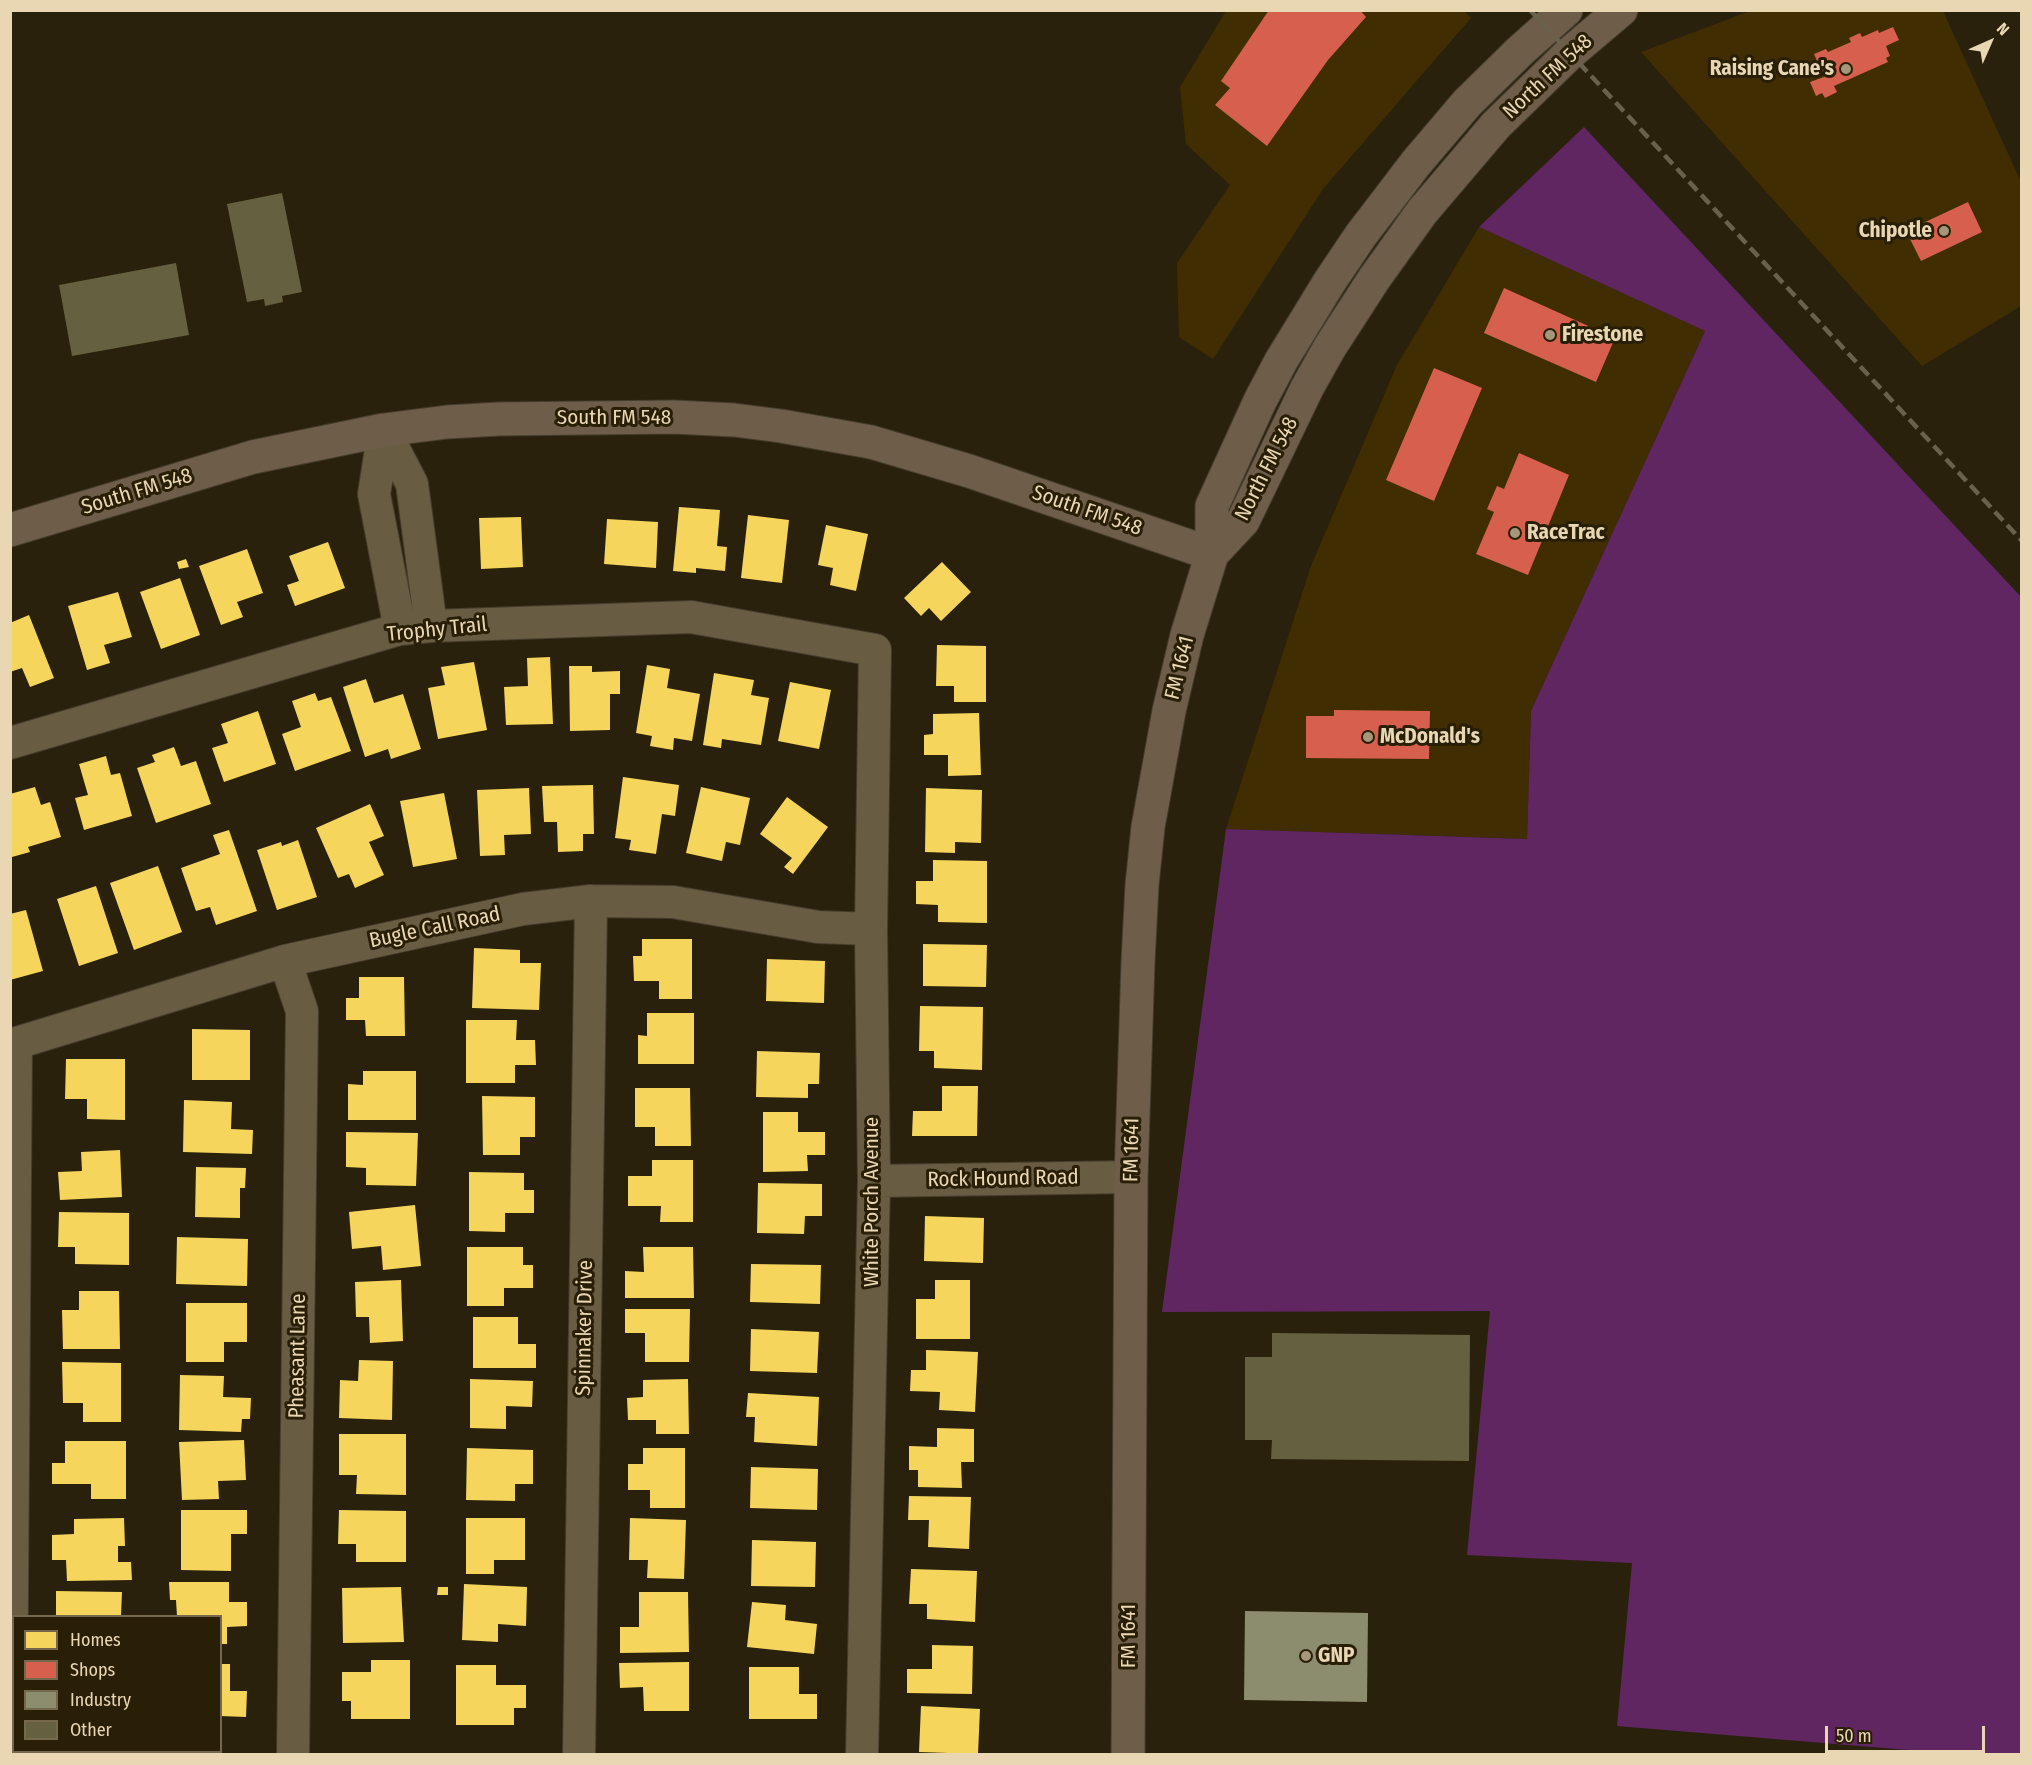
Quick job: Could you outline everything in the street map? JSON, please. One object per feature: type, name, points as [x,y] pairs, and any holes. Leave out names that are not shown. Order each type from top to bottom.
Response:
[{"type":"main road","name":"North FM 548","points":[[1212,554],[1212,506],[1260,401],[1329,281],[1384,202],[1440,134],[1498,72],[1566,10]]},
{"type":"main road","name":"North FM 548","points":[[1212,554],[1243,521],[1307,388],[1330,347],[1374,279],[1422,212],[1496,125],[1569,54],[1621,10]]},
{"type":"main road","name":"South FM 548","points":[[10,530],[253,457],[384,430],[447,422],[635,416],[734,420],[830,433],[871,442],[969,471],[1212,554]]},
{"type":"main road","name":"FM 1641","points":[[1128,1755],[1131,1177],[1142,885],[1156,774],[1180,663],[1212,554]]},
{"type":"street","points":[[384,430],[412,484],[431,626]]},
{"type":"street","points":[[384,430],[374,494],[400,629]]},
{"type":"street","name":"Trophy Trail","points":[[10,743],[400,629],[691,617],[875,650]]},
{"type":"street","name":"White Porch Avenue","points":[[862,1755],[874,1181],[871,929],[875,650]]},
{"type":"street","name":"Bugle Call Road","points":[[13,1044],[285,961],[523,909],[591,901],[673,902],[818,927],[871,929]]},
{"type":"street","name":"Spinnaker Drive","points":[[579,1755],[591,901]]},
{"type":"street","name":"Pheasant Lane","points":[[285,961],[302,1011],[293,1755]]},
{"type":"street","points":[[12,1730],[13,1044]]},
{"type":"street","name":"Rock Hound Road","points":[[874,1181],[1131,1177]]},
{"type":"shaded area","points":[[1463,10],[1471,18],[1323,189],[1213,359],[1179,337],[1177,263],[1230,185],[1186,144],[1180,87],[1226,11]]},
{"type":"shaded area","points":[[1750,11],[1943,11],[2021,182],[2021,306],[1922,366],[1641,52]]},
{"type":"shaded area","points":[[1584,127],[2021,597],[2021,1754],[1957,1754],[1617,1726],[1632,1563],[1467,1555],[1490,1311],[1162,1312],[1226,829],[1527,839],[1531,711],[1705,331],[1479,227]]},
{"type":"shaded area","points":[[1479,227],[1705,331],[1531,711],[1527,839],[1226,829],[1311,566],[1397,365]]},
{"type":"building: Homes","points":[[679,507],[720,510],[717,546],[727,547],[725,571],[696,568],[696,573],[673,571]]},
{"type":"building: Homes","points":[[748,515],[789,520],[782,583],[741,578]]},
{"type":"building: Homes","points":[[521,517],[523,567],[481,569],[479,518]]},
{"type":"building: Homes","points":[[607,519],[658,522],[656,568],[604,564]]},
{"type":"building: Homes","points":[[826,525],[868,534],[856,591],[830,585],[833,568],[818,565]]},
{"type":"building: Homes","points":[[328,542],[345,588],[295,606],[287,585],[299,581],[289,556]]},
{"type":"building: Homes","points":[[247,549],[263,593],[237,602],[243,617],[221,625],[199,566]]},
{"type":"building: Homes","points":[[186,559],[189,567],[179,569],[177,562]]},
{"type":"building: Homes","points":[[942,562],[971,592],[941,621],[929,608],[921,616],[904,598]]},
{"type":"building: Homes","points":[[180,578],[200,635],[161,649],[140,592]]},
{"type":"building: Homes","points":[[118,592],[132,637],[104,645],[110,663],[87,670],[68,606]]},
{"type":"building: Homes","points":[[29,615],[54,678],[30,687],[22,668],[10,672],[10,623]]},
{"type":"building: Homes","points":[[937,645],[986,646],[986,702],[954,702],[954,686],[936,686]]},
{"type":"building: Homes","points":[[550,657],[553,724],[506,725],[504,687],[528,686],[527,658]]},
{"type":"building: Homes","points":[[474,662],[487,730],[438,739],[428,688],[445,685],[441,667]]},
{"type":"building: Homes","points":[[647,665],[670,669],[667,688],[700,694],[692,741],[674,738],[673,750],[650,746],[652,736],[636,733]]},
{"type":"building: Homes","points":[[569,666],[592,666],[592,672],[620,671],[620,694],[610,694],[610,730],[570,731]]},
{"type":"building: Homes","points":[[714,673],[754,680],[751,695],[769,698],[761,745],[722,739],[721,748],[703,745]]},
{"type":"building: Homes","points":[[366,679],[374,703],[403,694],[421,749],[391,759],[388,749],[365,757],[343,687]]},
{"type":"building: Homes","points":[[790,682],[831,690],[819,749],[778,741]]},
{"type":"building: Homes","points":[[315,693],[318,701],[331,697],[351,751],[295,771],[282,734],[301,727],[292,701]]},
{"type":"building: Homes","points":[[258,711],[276,764],[224,782],[212,748],[228,743],[221,724]]},
{"type":"building: Homes","points":[[979,713],[981,775],[948,776],[948,755],[924,755],[924,735],[933,734],[933,714]]},
{"type":"building: Homes","points":[[174,747],[181,766],[196,761],[211,804],[156,823],[137,768],[155,762],[152,755]]},
{"type":"building: Homes","points":[[106,756],[111,775],[120,773],[132,816],[84,830],[75,798],[88,795],[79,764]]},
{"type":"building: Homes","points":[[623,777],[679,785],[675,816],[662,814],[656,854],[629,850],[631,840],[615,838]]},
{"type":"building: Homes","points":[[593,785],[594,834],[583,834],[583,851],[558,852],[557,822],[544,822],[542,786]]},
{"type":"building: Homes","points":[[35,787],[41,805],[50,802],[61,837],[28,847],[30,852],[12,857],[10,852],[10,794]]},
{"type":"building: Homes","points":[[701,787],[750,798],[740,845],[726,842],[722,861],[686,853]]},
{"type":"building: Homes","points":[[529,788],[531,834],[504,835],[505,855],[480,856],[477,790]]},
{"type":"building: Homes","points":[[926,788],[982,790],[981,843],[955,842],[955,853],[925,852]]},
{"type":"building: Homes","points":[[444,793],[457,859],[413,867],[400,801]]},
{"type":"building: Homes","points":[[787,797],[828,827],[793,874],[784,867],[792,858],[760,834]]},
{"type":"building: Homes","points":[[370,804],[384,836],[369,842],[384,875],[355,888],[349,874],[338,878],[316,828]]},
{"type":"building: Homes","points":[[229,830],[257,911],[216,925],[210,907],[196,911],[181,868],[220,854],[213,835]]},
{"type":"building: Homes","points":[[298,840],[317,897],[277,910],[257,850],[281,842],[282,846]]},
{"type":"building: Homes","points":[[933,860],[987,861],[987,923],[938,922],[938,905],[916,904],[916,881],[933,881]]},
{"type":"building: Homes","points":[[158,866],[182,932],[134,950],[110,883]]},
{"type":"building: Homes","points":[[96,886],[118,953],[79,966],[57,899]]},
{"type":"building: Homes","points":[[26,910],[43,971],[10,980],[10,914]]},
{"type":"building: Homes","points":[[642,939],[692,939],[692,999],[659,999],[659,981],[634,981],[633,956],[642,956]]},
{"type":"building: Homes","points":[[923,944],[987,945],[986,987],[923,986]]},
{"type":"building: Homes","points":[[474,948],[520,950],[520,963],[541,963],[539,1010],[472,1008]]},
{"type":"building: Homes","points":[[767,959],[825,961],[824,1003],[766,1001]]},
{"type":"building: Homes","points":[[359,977],[404,977],[405,1036],[366,1036],[365,1020],[346,1020],[346,998],[359,998]]},
{"type":"building: Homes","points":[[920,1006],[983,1007],[982,1070],[934,1068],[934,1051],[919,1051]]},
{"type":"building: Homes","points":[[647,1013],[694,1013],[694,1064],[638,1064],[638,1035],[647,1036]]},
{"type":"building: Homes","points":[[466,1020],[517,1020],[516,1040],[535,1040],[536,1065],[515,1065],[515,1083],[466,1083]]},
{"type":"building: Homes","points":[[192,1029],[250,1030],[250,1080],[192,1080]]},
{"type":"building: Homes","points":[[757,1051],[820,1053],[819,1084],[808,1084],[808,1098],[756,1097]]},
{"type":"building: Homes","points":[[66,1059],[125,1059],[125,1120],[87,1119],[87,1099],[65,1099]]},
{"type":"building: Homes","points":[[363,1071],[416,1071],[416,1120],[348,1120],[348,1084],[363,1085]]},
{"type":"building: Homes","points":[[942,1086],[978,1086],[977,1136],[912,1136],[913,1111],[942,1111]]},
{"type":"building: Homes","points":[[635,1088],[690,1088],[691,1146],[655,1146],[655,1127],[635,1127]]},
{"type":"building: Homes","points":[[482,1096],[535,1097],[535,1137],[520,1137],[520,1155],[483,1155]]},
{"type":"building: Homes","points":[[184,1100],[232,1102],[231,1129],[253,1130],[252,1154],[183,1152]]},
{"type":"building: Homes","points":[[763,1112],[798,1112],[798,1132],[825,1132],[825,1155],[807,1155],[808,1171],[763,1172]]},
{"type":"building: Homes","points":[[346,1132],[418,1133],[416,1186],[366,1185],[366,1168],[346,1167]]},
{"type":"building: Homes","points":[[120,1150],[122,1197],[60,1200],[58,1172],[82,1171],[81,1152]]},
{"type":"building: Homes","points":[[652,1160],[693,1160],[693,1222],[660,1222],[661,1206],[628,1206],[628,1176],[652,1176]]},
{"type":"building: Homes","points":[[196,1167],[246,1168],[245,1188],[240,1188],[240,1218],[195,1217]]},
{"type":"building: Homes","points":[[469,1172],[524,1173],[524,1190],[534,1190],[534,1213],[505,1213],[505,1232],[469,1231]]},
{"type":"building: Homes","points":[[758,1183],[822,1184],[822,1216],[805,1216],[804,1234],[757,1233]]},
{"type":"building: Homes","points":[[415,1205],[421,1266],[383,1270],[381,1246],[352,1249],[349,1212]]},
{"type":"building: Homes","points":[[59,1212],[129,1213],[129,1265],[75,1264],[75,1247],[58,1247]]},
{"type":"building: Homes","points":[[925,1216],[984,1218],[983,1263],[924,1261]]},
{"type":"building: Homes","points":[[177,1237],[248,1239],[247,1286],[176,1284]]},
{"type":"building: Homes","points":[[467,1247],[523,1247],[523,1265],[533,1265],[533,1288],[504,1288],[504,1306],[467,1306]]},
{"type":"building: Homes","points":[[643,1247],[693,1247],[694,1298],[625,1298],[625,1271],[644,1272]]},
{"type":"building: Homes","points":[[751,1264],[821,1265],[820,1304],[750,1302]]},
{"type":"building: Homes","points":[[401,1280],[403,1341],[370,1343],[369,1317],[356,1317],[355,1282]]},
{"type":"building: Homes","points":[[935,1280],[970,1280],[970,1339],[916,1339],[916,1299],[935,1299]]},
{"type":"building: Homes","points":[[79,1291],[119,1291],[120,1349],[63,1349],[62,1310],[79,1310]]},
{"type":"building: Homes","points":[[186,1303],[247,1303],[247,1342],[224,1342],[224,1362],[186,1362]]},
{"type":"building: Homes","points":[[625,1309],[690,1309],[689,1362],[645,1362],[645,1333],[625,1333]]},
{"type":"building: Homes","points":[[473,1317],[518,1317],[518,1344],[536,1344],[536,1368],[473,1368]]},
{"type":"building: Homes","points":[[751,1329],[819,1332],[817,1373],[750,1371]]},
{"type":"building: Homes","points":[[926,1350],[978,1352],[975,1412],[939,1410],[940,1392],[910,1391],[911,1370],[926,1370]]},
{"type":"building: Homes","points":[[359,1360],[393,1361],[392,1420],[339,1418],[340,1380],[358,1381]]},
{"type":"building: Homes","points":[[62,1362],[121,1363],[121,1422],[83,1422],[83,1403],[63,1403]]},
{"type":"building: Homes","points":[[180,1375],[224,1376],[223,1397],[251,1398],[250,1419],[242,1419],[241,1432],[179,1430]]},
{"type":"building: Homes","points":[[470,1379],[533,1381],[532,1407],[506,1406],[506,1429],[470,1428]]},
{"type":"building: Homes","points":[[688,1379],[689,1434],[656,1434],[656,1420],[628,1420],[627,1398],[643,1397],[643,1380]]},
{"type":"building: Homes","points":[[748,1393],[819,1397],[817,1446],[754,1442],[755,1417],[746,1417]]},
{"type":"building: Homes","points":[[937,1428],[974,1429],[974,1462],[961,1462],[962,1488],[918,1487],[918,1470],[909,1470],[909,1446],[937,1447]]},
{"type":"building: Homes","points":[[339,1434],[406,1434],[406,1495],[356,1494],[357,1475],[339,1475]]},
{"type":"building: Homes","points":[[244,1440],[246,1480],[218,1481],[219,1499],[182,1500],[179,1442]]},
{"type":"building: Homes","points":[[65,1441],[126,1441],[126,1499],[91,1499],[91,1484],[52,1484],[52,1463],[65,1463]]},
{"type":"building: Homes","points":[[467,1448],[533,1450],[533,1484],[515,1484],[515,1501],[466,1500]]},
{"type":"building: Homes","points":[[643,1448],[685,1448],[685,1508],[650,1508],[650,1490],[628,1490],[628,1464],[643,1464]]},
{"type":"building: Homes","points":[[751,1467],[818,1469],[817,1510],[750,1508]]},
{"type":"building: Homes","points":[[909,1496],[971,1497],[969,1549],[928,1547],[929,1520],[908,1520]]},
{"type":"building: Homes","points":[[181,1510],[247,1510],[247,1534],[231,1534],[231,1571],[181,1570]]},
{"type":"building: Homes","points":[[339,1510],[406,1511],[406,1562],[356,1562],[356,1544],[338,1544]]},
{"type":"building: Homes","points":[[124,1518],[125,1546],[118,1546],[118,1562],[131,1562],[132,1580],[67,1581],[66,1560],[52,1560],[52,1535],[74,1534],[74,1519]]},
{"type":"building: Homes","points":[[466,1518],[525,1518],[525,1560],[494,1560],[494,1574],[466,1574]]},
{"type":"building: Homes","points":[[630,1518],[686,1520],[684,1579],[647,1578],[648,1560],[629,1560]]},
{"type":"building: Homes","points":[[752,1540],[816,1542],[815,1587],[751,1586]]},
{"type":"building: Homes","points":[[911,1569],[977,1571],[975,1622],[927,1619],[927,1604],[909,1604]]},
{"type":"building: Homes","points":[[169,1582],[229,1582],[229,1602],[247,1602],[247,1626],[227,1627],[227,1644],[222,1644],[222,1615],[177,1615],[176,1600],[170,1600]]},
{"type":"building: Homes","points":[[464,1584],[527,1587],[526,1626],[498,1624],[498,1642],[462,1640]]},
{"type":"building: Homes","points":[[401,1587],[404,1642],[343,1643],[342,1588]]},
{"type":"building: Homes","points":[[438,1587],[448,1587],[448,1595],[437,1595]]},
{"type":"building: Homes","points":[[56,1591],[122,1592],[121,1615],[56,1615]]},
{"type":"building: Homes","points":[[639,1592],[688,1592],[689,1652],[620,1653],[620,1627],[639,1627]]},
{"type":"building: Homes","points":[[752,1602],[786,1605],[785,1620],[817,1624],[814,1654],[747,1647]]},
{"type":"building: Homes","points":[[932,1645],[973,1646],[972,1694],[907,1693],[907,1669],[932,1669]]},
{"type":"building: Homes","points":[[371,1660],[410,1660],[410,1719],[351,1719],[351,1701],[342,1701],[342,1672],[371,1672]]},
{"type":"building: Homes","points":[[689,1662],[689,1711],[644,1711],[643,1687],[620,1688],[619,1663]]},
{"type":"building: Homes","points":[[222,1664],[230,1664],[230,1691],[247,1691],[246,1717],[222,1716]]},
{"type":"building: Homes","points":[[456,1665],[496,1665],[496,1685],[526,1685],[526,1708],[514,1708],[514,1725],[456,1725]]},
{"type":"building: Homes","points":[[749,1667],[799,1667],[799,1694],[817,1694],[817,1719],[749,1719]]},
{"type":"building: Homes","points":[[921,1706],[980,1709],[978,1754],[919,1752]]},
{"type":"building: Shops","points":[[1269,10],[1360,10],[1366,17],[1328,60],[1267,146],[1215,105],[1230,88],[1221,81]]},
{"type":"building: Shops","name":"Raising Cane's","points":[[1893,27],[1899,40],[1886,46],[1890,56],[1886,58],[1888,62],[1834,86],[1837,92],[1825,98],[1822,93],[1816,96],[1810,82],[1824,77],[1814,54],[1826,49],[1828,52],[1851,42],[1849,38],[1860,33],[1862,37]]},
{"type":"building: Shops","name":"Chipotle","points":[[1968,202],[1982,232],[1921,261],[1906,231]]},
{"type":"building: Shops","name":"Firestone","points":[[1504,288],[1615,338],[1596,382],[1484,333]]},
{"type":"building: Shops","points":[[1434,368],[1482,388],[1434,501],[1386,480]]},
{"type":"building: Shops","name":"RaceTrac","points":[[1519,453],[1569,475],[1528,575],[1476,554],[1494,512],[1487,509],[1497,486],[1504,489]]},
{"type":"building: Shops","name":"McDonald's","points":[[1334,710],[1430,711],[1429,759],[1306,758],[1306,716],[1334,716]]},
{"type":"building: Industry","name":"GNP","points":[[1245,1611],[1368,1613],[1367,1702],[1244,1700]]},
{"type":"building: Other","points":[[282,193],[302,292],[282,296],[283,302],[265,306],[264,299],[247,302],[227,204]]},
{"type":"building: Other","points":[[176,263],[189,335],[72,356],[59,285]]},
{"type":"building: Other","points":[[1272,1333],[1470,1335],[1469,1461],[1271,1459],[1272,1440],[1245,1440],[1245,1357],[1272,1357]]},
{"type":"railway","points":[[1530,10],[2022,541]]},
{"type":"place","name":"Raising Cane's","points":[[1846,69]]},
{"type":"place","name":"Chipotle","points":[[1944,231]]},
{"type":"place","name":"Firestone","points":[[1550,335]]},
{"type":"place","name":"RaceTrac","points":[[1515,533]]},
{"type":"place","name":"McDonald's","points":[[1368,737]]},
{"type":"place","name":"GNP","points":[[1306,1656]]}]
